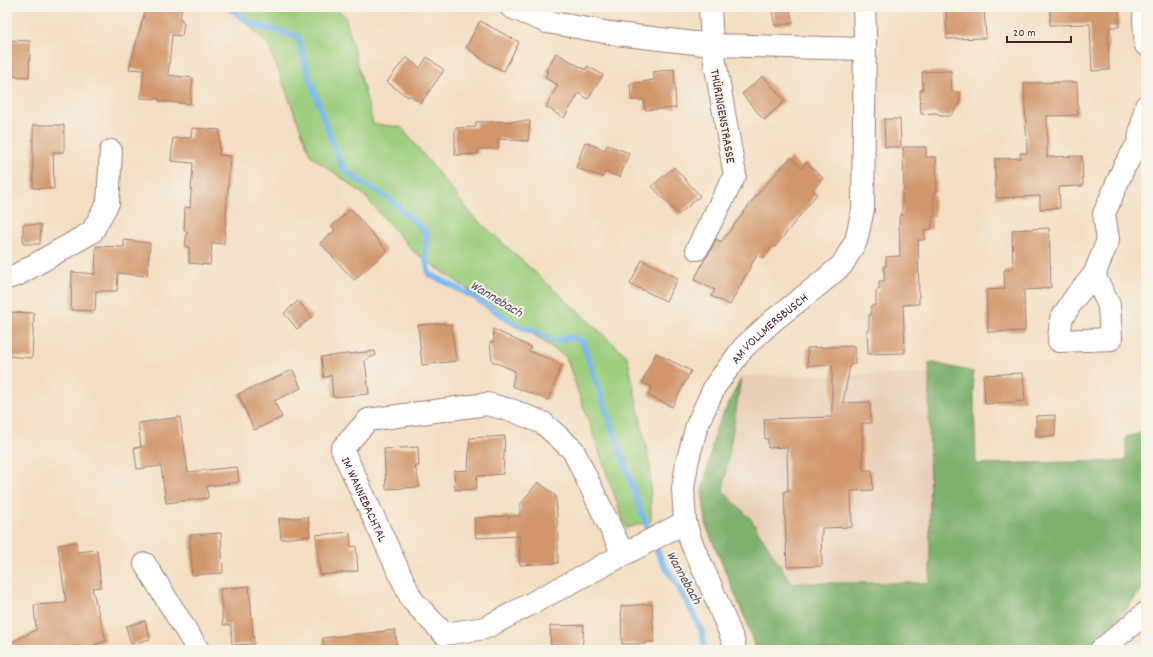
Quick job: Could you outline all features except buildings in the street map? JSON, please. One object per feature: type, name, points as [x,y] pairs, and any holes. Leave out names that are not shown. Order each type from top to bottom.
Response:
[{"type":"street","points":[[511,7],[547,22],[617,34],[712,45],[864,49]]},
{"type":"street","name":"THÜRINGENSTRASSE","points":[[697,249],[735,175],[712,45],[710,7]]},
{"type":"street","name":"AM VOLLMERSBUSCH","points":[[735,650],[733,640],[691,542],[675,527],[687,463],[697,425],[714,386],[744,347],[775,319],[842,265],[856,242],[863,209],[864,7]]},
{"type":"street","points":[[1146,7],[1144,20],[1146,45]]},
{"type":"street","points":[[1094,275],[1108,240],[1104,214],[1124,167],[1138,144],[1146,106],[1146,98]]},
{"type":"street","points":[[7,278],[17,275],[92,232],[108,203],[111,151]]},
{"type":"street","name":"IM WANNEBACHTAL","points":[[631,550],[573,450],[543,423],[514,411],[487,404],[368,420],[342,449],[412,600],[444,634],[485,628],[675,527]]},
{"type":"street","points":[[145,564],[198,650]]},
{"type":"street","points":[[1101,650],[1146,612]]},
{"type":"shaded area","points":[[929,374],[930,583],[791,583],[750,518],[723,491],[741,379],[738,376]]},
{"type":"green space","points":[[229,7],[335,7],[345,16],[373,124],[401,127],[473,216],[627,356],[650,465],[651,521],[626,528],[566,357],[414,252],[362,193],[311,156],[268,44]]},
{"type":"green space","points":[[929,362],[973,372],[976,464],[1126,461],[1126,437],[1146,432],[1146,586],[1141,590],[1121,616],[1085,650],[755,650],[747,623],[707,528],[702,492],[716,428],[741,379],[723,491],[750,518],[791,583],[930,583]]},
{"type":"waterway","name":"Wannebach","points":[[228,7],[252,24],[298,37],[306,68],[342,167],[356,179],[391,200],[427,234],[425,256],[429,274],[474,297],[516,325],[557,341],[570,337],[582,341],[643,517],[661,560],[680,590],[701,629],[705,650]]}]
